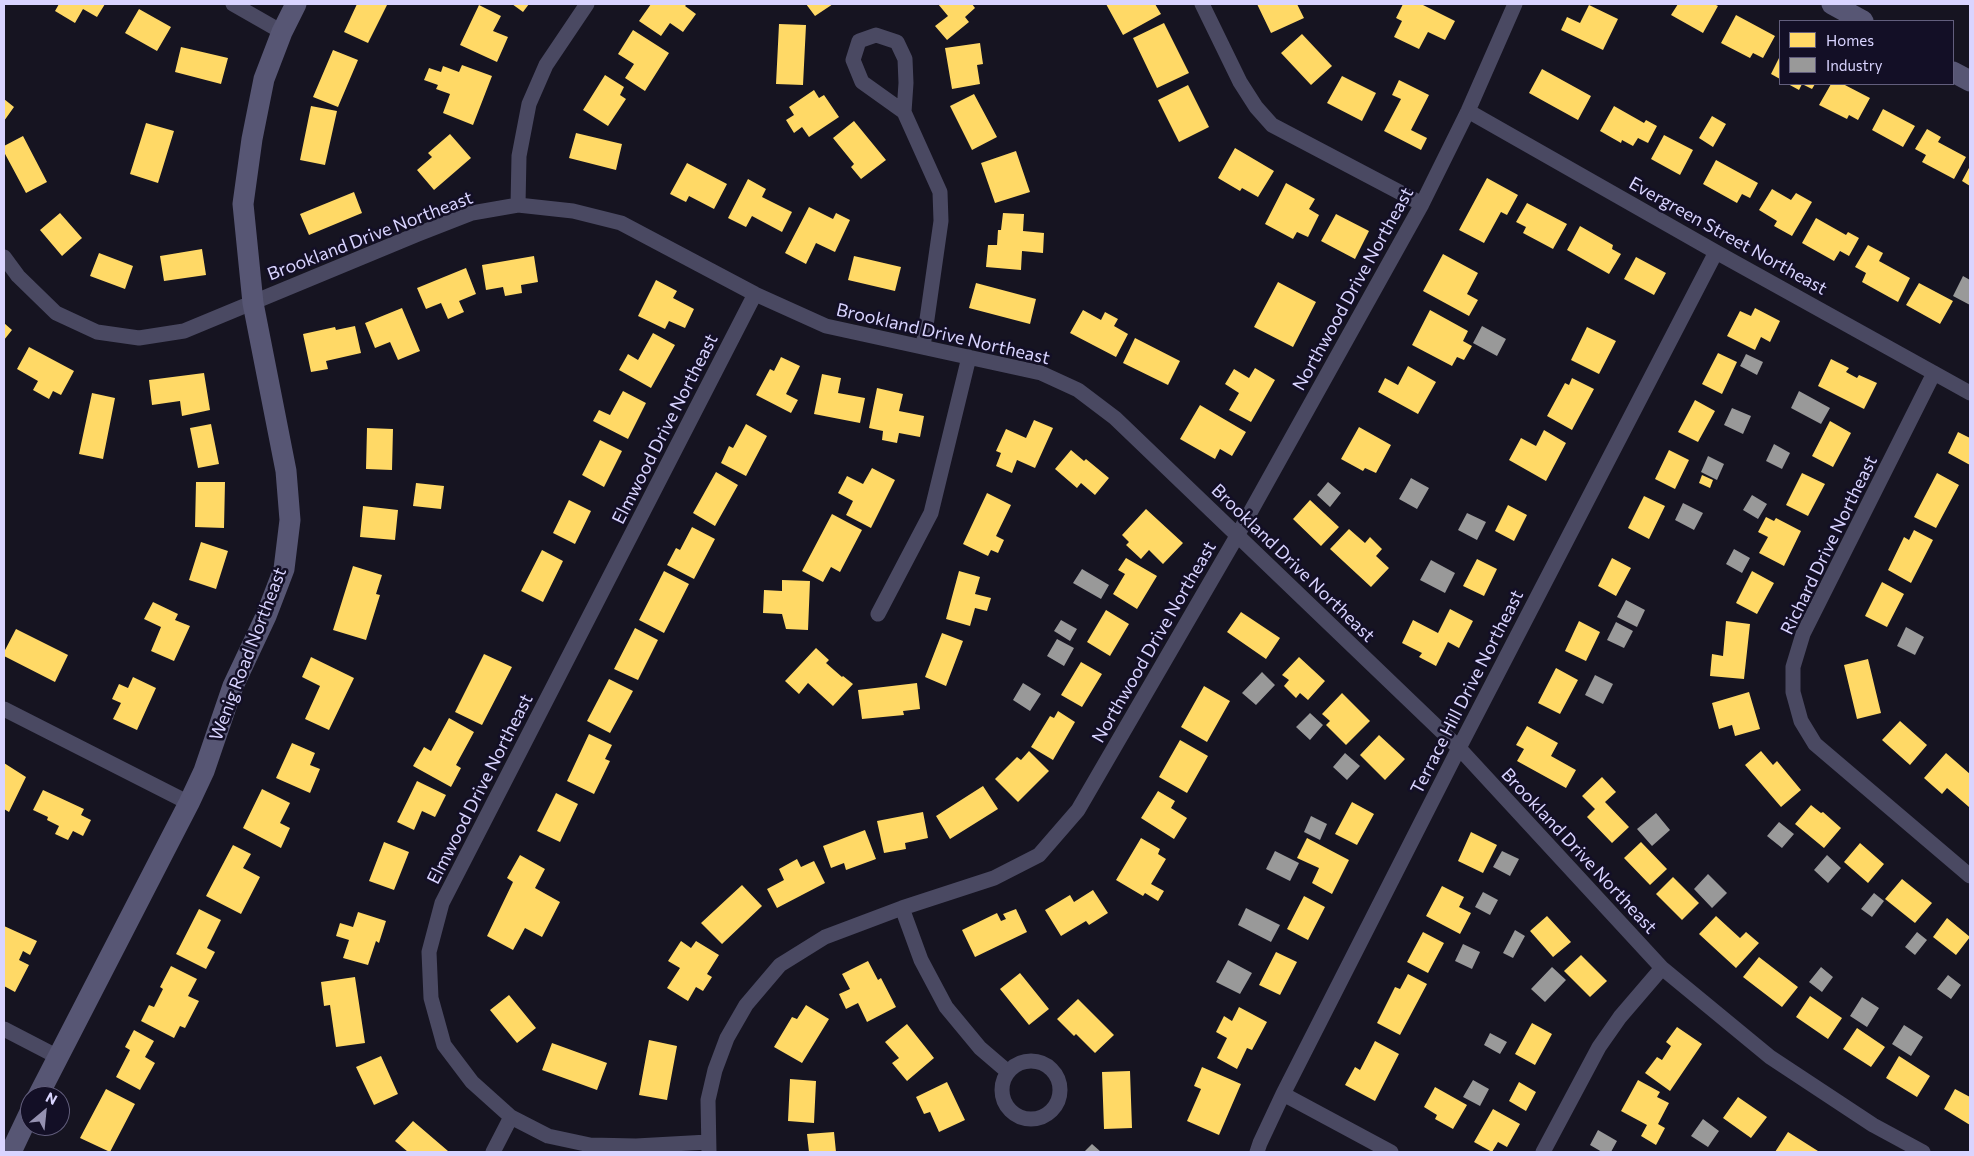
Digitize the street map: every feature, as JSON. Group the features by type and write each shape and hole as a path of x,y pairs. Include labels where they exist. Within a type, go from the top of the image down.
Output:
{"street":[{"path":"234,4 282,32"},
{"name":"Wenig Road Northeast","path":"43,1086 189,803 204,770 233,686 266,616 284,569 290,520 286,472 253,303 243,204 252,138 264,79 282,32 296,4"},
{"path":"518,205 519,156 529,104 546,65 587,4"},
{"path":"1202,4 1240,82 1256,107 1272,125 1422,204"},
{"name":"Northwood Drive Northeast","path":"708,1147 708,1100 715,1070 727,1038 746,1006 780,965 825,937 902,908 994,878 1039,855 1078,810 1238,536 1422,204 1468,111 1515,4"},
{"path":"1832,4 1861,20"},
{"path":"904,112 862,82 853,60 859,41 876,35 897,42 905,59 904,112 940,192 941,221 923,347"},
{"path":"1954,73 1970,81"},
{"name":"Evergreen Street Northeast","path":"1468,111 1970,393"},
{"name":"Brookland Drive Northeast","path":"4,257 18,276 56,313 97,332 139,338 184,331 472,213 518,205 573,211 621,223 756,294 826,326 1041,373 1078,390 1115,418 1459,748 1662,968 1770,1057 1873,1125 1923,1152"},
{"name":"Terrace Hill Drive Northeast","path":"1257,1152 1283,1094 1459,748 1716,252"},
{"name":"Elmwood Drive Northeast","path":"708,1147 590,1145 548,1136 511,1117 472,1082 444,1045 431,998 429,952 442,903 756,294"},
{"path":"878,614 931,513 969,357"},
{"name":"Richard Drive Northeast","path":"1934,373 1803,634 1793,667 1793,692 1801,721 1815,744 1970,876"},
{"path":"4,709 189,803"},
{"path":"902,908 921,960 946,1007 980,1048 1008,1072"},
{"path":"1543,1152 1599,1046 1620,1017 1662,968"},
{"path":"4,1029 58,1057"},
{"path":"1283,1094 1391,1152"},
{"path":"493,1152 511,1117"},
{"path":"11,1152 20,1133"}],"building: Homes":[{"path":"59,4 105,4 97,17 83,9 75,23 55,11"},
{"path":"357,4 387,5 368,43 344,32"},
{"path":"512,4 529,4 523,12"},
{"path":"651,4 687,4 685,6 696,14 683,32 670,23 661,36 639,21"},
{"path":"806,4 833,4 815,16"},
{"path":"938,4 972,4 975,8 965,17 969,22 947,40 935,26 948,16"},
{"path":"1106,4 1155,4 1161,14 1123,35"},
{"path":"1257,4 1297,4 1304,18 1271,33"},
{"path":"1403,4 1421,4 1455,21 1445,40 1428,32 1419,49 1394,37 1402,21 1396,18"},
{"path":"1678,4 1714,4 1718,6 1703,33 1671,15"},
{"path":"479,5 501,16 493,31 508,37 497,62 460,45"},
{"path":"1589,5 1618,19 1603,50 1561,30 1567,17 1580,23"},
{"path":"139,9 171,27 157,51 125,33"},
{"path":"1736,15 1775,36 1763,58 1753,53 1750,58 1721,43"},
{"path":"1164,23 1189,73 1157,88 1133,38"},
{"path":"779,24 806,25 803,85 776,84"},
{"path":"633,30 669,53 645,91 625,78 634,64 618,54"},
{"path":"1302,34 1332,66 1311,85 1281,53"},
{"path":"980,43 983,64 977,65 980,84 952,89 945,48"},
{"path":"181,47 228,58 221,84 175,72"},
{"path":"333,50 358,60 338,107 313,97"},
{"path":"1779,58 1779,78 1771,74"},
{"path":"462,65 492,76 473,125 443,113 450,94 436,89 438,85 424,80 429,68 441,72 443,66 459,72"},
{"path":"1542,69 1591,96 1578,120 1529,93"},
{"path":"605,75 624,87 620,95 626,99 608,126 583,110"},
{"path":"1342,76 1376,93 1362,121 1327,103"},
{"path":"1399,80 1429,95 1411,130 1427,138 1421,150 1384,131 1401,99 1392,95"},
{"path":"1188,85 1209,127 1179,142 1158,100"},
{"path":"1790,85 1802,85 1799,90"},
{"path":"1804,85 1814,85 1812,89"},
{"path":"1830,85 1845,85 1870,98 1858,120 1849,115 1847,119 1819,105"},
{"path":"814,90 819,98 824,95 839,117 809,137 802,127 794,133 786,120 794,115 789,107"},
{"path":"974,94 997,137 972,150 950,106"},
{"path":"4,99 14,107 4,121"},
{"path":"311,106 337,111 325,165 300,160"},
{"path":"1614,106 1644,123 1646,120 1657,126 1648,143 1638,138 1633,146 1622,140 1621,143 1600,131"},
{"path":"1883,109 1915,126 1903,147 1872,130"},
{"path":"1712,116 1726,124 1713,147 1699,138"},
{"path":"854,121 886,160 861,179 851,167 854,164 833,138"},
{"path":"146,123 174,131 158,183 130,174"},
{"path":"1927,129 1941,137 1938,142 1966,157 1954,179 1922,162 1926,155 1915,149"},
{"path":"576,133 622,144 616,170 569,158"},
{"path":"450,134 471,158 434,190 417,170 432,157 428,153"},
{"path":"1664,135 1693,150 1680,175 1651,159"},
{"path":"23,136 47,182 26,193 4,152 4,146"},
{"path":"1235,148 1274,171 1258,197 1242,188 1240,191 1218,178"},
{"path":"1016,151 1030,192 995,203 981,163"},
{"path":"1716,160 1758,183 1750,198 1742,194 1737,203 1703,184"},
{"path":"687,163 727,184 714,209 689,196 686,202 670,194"},
{"path":"1970,166 1970,186 1962,181"},
{"path":"1487,178 1518,195 1507,215 1501,212 1484,243 1459,230"},
{"path":"748,179 766,189 762,197 792,212 782,232 752,216 746,227 728,218"},
{"path":"1286,183 1315,199 1309,209 1319,215 1308,237 1297,232 1293,239 1265,224"},
{"path":"1772,189 1791,200 1796,193 1812,202 1792,236 1774,226 1777,221 1759,210"},
{"path":"354,192 362,213 309,235 300,214"},
{"path":"1527,203 1567,224 1553,249 1523,233 1526,227 1516,222"},
{"path":"809,207 833,219 836,213 850,220 835,252 816,243 806,264 785,253"},
{"path":"60,213 82,238 62,256 40,230"},
{"path":"1003,213 1024,214 1023,231 1044,233 1043,253 1022,251 1021,270 986,267 988,245 997,245 998,230 1001,230"},
{"path":"1336,214 1369,231 1355,259 1321,241"},
{"path":"1816,218 1846,235 1848,232 1859,238 1849,256 1840,251 1834,261 1802,243"},
{"path":"1580,226 1613,245 1612,249 1621,254 1609,274 1567,250"},
{"path":"1868,245 1883,253 1879,261 1910,278 1898,302 1862,282 1866,273 1855,267"},
{"path":"202,249 206,275 164,281 160,256"},
{"path":"99,253 133,266 125,289 90,276"},
{"path":"1443,254 1478,273 1467,294 1478,300 1469,316 1423,291"},
{"path":"534,256 538,282 521,285 522,293 505,296 503,287 486,290 482,265"},
{"path":"854,256 901,267 895,291 848,280"},
{"path":"1636,257 1666,273 1654,295 1624,279"},
{"path":"466,268 476,294 459,301 464,312 448,319 441,303 426,309 417,288"},
{"path":"656,280 677,291 673,298 694,309 685,328 669,321 665,329 638,316"},
{"path":"1278,282 1316,302 1293,347 1254,327"},
{"path":"976,283 1036,299 1030,324 969,308"},
{"path":"1919,283 1953,301 1940,324 1906,305"},
{"path":"402,308 420,351 398,360 390,342 375,348 365,323"},
{"path":"1755,308 1780,321 1770,342 1761,337 1755,350 1727,336 1740,311 1751,316"},
{"path":"1083,310 1101,320 1105,312 1118,319 1114,326 1128,334 1116,357 1070,333"},
{"path":"1430,310 1468,331 1463,341 1472,346 1464,360 1457,357 1452,366 1412,345"},
{"path":"4,323 12,330 4,340"},
{"path":"355,326 361,353 326,361 328,369 311,372 303,334 335,327 336,330"},
{"path":"1587,327 1616,341 1599,374 1571,360"},
{"path":"653,333 675,345 651,388 619,370 628,354 638,360"},
{"path":"1135,338 1180,361 1168,385 1123,363"},
{"path":"29,347 74,371 61,395 53,391 49,399 33,390 38,381 17,369"},
{"path":"1718,353 1737,362 1722,394 1702,384"},
{"path":"781,357 800,366 786,394 798,400 791,413 756,395 770,369 774,371"},
{"path":"1831,359 1849,368 1846,372 1857,378 1859,375 1877,383 1864,409 1818,386"},
{"path":"1408,366 1436,382 1418,414 1378,392 1385,378 1398,385"},
{"path":"1255,368 1275,380 1251,422 1229,410 1239,393 1225,384 1234,369 1249,378"},
{"path":"204,373 210,410 182,416 180,401 152,405 149,380"},
{"path":"822,374 841,378 838,393 865,398 860,423 814,414"},
{"path":"1572,378 1594,389 1572,430 1547,416 1565,383 1569,385"},
{"path":"877,388 903,394 899,411 924,416 920,437 899,433 897,443 882,440 883,431 869,428"},
{"path":"623,391 646,403 628,439 593,421 599,410 610,415"},
{"path":"92,393 115,398 103,459 79,454"},
{"path":"1695,400 1715,411 1698,442 1678,432"},
{"path":"1200,405 1246,432 1232,456 1220,449 1215,459 1180,439"},
{"path":"1034,420 1053,428 1035,468 1017,460 1012,473 996,466 1001,453 996,451 1006,429 1026,438"},
{"path":"1830,421 1851,433 1833,467 1812,456"},
{"path":"211,424 219,464 198,468 190,428"},
{"path":"746,424 767,436 746,476 721,463 729,446 733,448"},
{"path":"1359,427 1391,445 1376,473 1365,468 1363,471 1341,459"},
{"path":"367,428 393,429 392,470 366,469"},
{"path":"1544,430 1566,443 1546,481 1509,460 1521,438 1536,446"},
{"path":"1958,432 1970,438 1970,465 1948,453"},
{"path":"600,440 622,451 604,487 582,475"},
{"path":"1071,450 1084,461 1086,459 1109,478 1095,495 1081,483 1077,488 1055,469"},
{"path":"1669,450 1689,460 1675,489 1655,479"},
{"path":"872,468 895,480 871,528 846,515 853,501 838,493 847,476 863,484"},
{"path":"716,472 738,485 715,526 693,513"},
{"path":"1802,473 1825,484 1808,516 1786,505"},
{"path":"1937,473 1959,485 1936,528 1914,517"},
{"path":"1702,475 1713,480 1710,488 1699,483"},
{"path":"196,482 225,482 224,528 195,527"},
{"path":"416,483 444,486 441,509 413,506"},
{"path":"987,493 1011,505 996,536 1004,540 998,553 991,550 988,556 963,544"},
{"path":"1644,496 1665,506 1649,539 1628,528"},
{"path":"569,500 591,511 575,544 553,533"},
{"path":"1310,500 1339,527 1321,546 1293,519"},
{"path":"1508,505 1527,515 1514,541 1495,531"},
{"path":"363,506 398,510 395,540 360,537"},
{"path":"1146,509 1183,543 1163,564 1149,550 1141,559 1126,545 1129,542 1122,535"},
{"path":"832,514 862,530 840,572 831,567 823,582 802,571"},
{"path":"1766,517 1774,521 1776,518 1801,531 1784,566 1759,553 1768,537 1758,532"},
{"path":"692,527 715,539 694,579 667,565 676,548 680,550"},
{"path":"1349,529 1365,543 1370,537 1382,549 1376,556 1389,568 1371,587 1330,549"},
{"path":"1914,530 1933,540 1911,583 1888,570 1904,537 1909,540"},
{"path":"201,542 228,551 216,589 189,580"},
{"path":"542,550 563,561 543,602 521,591"},
{"path":"1126,558 1157,576 1137,609 1113,594 1125,574 1118,570"},
{"path":"1612,558 1631,568 1616,596 1598,586"},
{"path":"1477,559 1497,569 1484,596 1463,586"},
{"path":"353,566 382,575 376,594 380,595 366,640 333,630"},
{"path":"664,571 689,584 664,633 639,620"},
{"path":"959,571 980,577 975,594 991,598 987,611 975,608 970,626 946,619"},
{"path":"1752,571 1774,583 1757,614 1736,603"},
{"path":"782,580 810,581 808,630 786,629 782,614 763,613 764,590 782,591"},
{"path":"1882,582 1904,594 1887,627 1865,616"},
{"path":"153,602 178,614 175,620 190,626 174,661 151,651 161,627 144,619"},
{"path":"1450,609 1473,621 1459,648 1448,642 1436,666 1419,657 1422,653 1402,643 1413,620 1438,633"},
{"path":"1106,610 1129,624 1110,656 1087,642"},
{"path":"1241,612 1280,638 1266,659 1227,632"},
{"path":"1579,621 1600,632 1586,661 1565,651"},
{"path":"1726,621 1750,624 1744,679 1710,676 1712,654 1723,656"},
{"path":"635,628 658,640 638,680 614,669"},
{"path":"16,629 68,655 55,682 4,656 4,652"},
{"path":"942,633 963,641 946,686 925,677"},
{"path":"816,648 829,660 826,663 853,684 833,706 808,683 799,694 785,681"},
{"path":"484,654 512,667 482,725 455,712"},
{"path":"311,657 354,678 329,730 305,719 320,686 302,677"},
{"path":"1299,657 1325,681 1308,700 1300,693 1296,698 1284,686 1289,680 1282,675"},
{"path":"1868,659 1881,713 1857,719 1844,665"},
{"path":"1081,662 1102,674 1082,707 1061,695"},
{"path":"1556,668 1578,680 1560,714 1538,703"},
{"path":"133,677 156,688 137,730 113,719 121,703 112,699 119,684 128,688"},
{"path":"609,679 633,691 610,733 587,721"},
{"path":"917,683 920,709 903,711 904,715 862,719 858,690"},
{"path":"1204,686 1230,701 1207,742 1181,727"},
{"path":"1749,692 1760,729 1735,736 1732,725 1719,729 1712,703"},
{"path":"1342,693 1370,721 1346,745 1326,725 1330,721 1322,714"},
{"path":"1058,711 1075,722 1053,760 1031,747 1050,716 1054,718"},
{"path":"449,718 474,732 456,765 461,768 451,787 413,766 424,747 431,751"},
{"path":"1900,721 1927,745 1910,765 1882,740"},
{"path":"1527,726 1558,743 1551,756 1576,770 1566,788 1517,761 1524,749 1516,745"},
{"path":"589,734 612,745 605,759 610,761 594,794 567,781"},
{"path":"1379,735 1405,759 1385,780 1360,755"},
{"path":"1180,740 1208,756 1187,793 1159,777"},
{"path":"292,743 315,753 310,765 320,769 310,793 276,778"},
{"path":"1029,751 1049,771 1018,802 995,779 1017,757 1021,760"},
{"path":"1761,751 1773,765 1777,761 1801,790 1781,807 1745,765"},
{"path":"1946,753 1970,774 1969,807 1947,788 1942,794 1924,778"},
{"path":"4,763 26,777 9,812 4,809"},
{"path":"1602,777 1616,792 1605,802 1629,827 1612,843 1587,817 1595,809 1582,796"},
{"path":"417,781 446,795 435,817 422,811 414,830 397,822"},
{"path":"983,786 998,809 950,839 936,816"},
{"path":"262,789 290,803 280,823 290,828 281,848 243,828"},
{"path":"43,790 84,809 81,815 91,820 83,836 73,831 68,840 55,834 59,826 47,820 48,817 33,810"},
{"path":"1158,791 1175,801 1171,808 1187,818 1174,839 1141,818"},
{"path":"556,793 578,804 560,842 537,831"},
{"path":"1352,802 1374,814 1357,845 1335,834"},
{"path":"1811,805 1821,813 1823,812 1841,828 1824,848 1795,824"},
{"path":"923,812 928,838 905,843 906,849 884,853 877,821"},
{"path":"865,830 876,859 846,870 844,863 831,868 823,846"},
{"path":"1471,832 1497,845 1483,873 1458,861"},
{"path":"1141,838 1160,849 1158,854 1166,859 1151,884 1164,891 1158,901 1145,893 1143,896 1116,880"},
{"path":"1307,838 1349,860 1332,894 1312,883 1319,868 1297,858"},
{"path":"384,842 409,852 394,890 369,881"},
{"path":"1641,842 1667,869 1650,885 1624,858"},
{"path":"1860,843 1884,864 1868,883 1844,862"},
{"path":"233,845 251,854 243,868 260,877 241,914 206,896"},
{"path":"520,855 545,869 535,888 560,902 542,937 525,928 513,950 487,936 513,882 507,878"},
{"path":"797,859 801,867 814,861 825,883 777,908 767,889 784,880 779,869"},
{"path":"1673,877 1699,903 1682,920 1656,894"},
{"path":"1902,879 1932,903 1915,923 1885,899"},
{"path":"742,885 762,906 722,944 701,923"},
{"path":"1442,886 1464,897 1459,907 1471,913 1460,934 1426,916"},
{"path":"1093,890 1108,913 1089,925 1086,921 1061,936 1045,910 1070,895 1074,902"},
{"path":"1304,896 1325,907 1308,940 1287,929"},
{"path":"199,909 221,920 207,948 215,952 206,969 176,954"},
{"path":"1016,909 1027,932 975,957 962,930 997,913 1001,921 1006,919 1003,914"},
{"path":"358,912 386,921 379,943 376,941 368,965 343,958 349,940 336,936 340,923 353,927"},
{"path":"1547,916 1571,942 1553,957 1530,931"},
{"path":"1716,916 1740,938 1746,932 1759,943 1736,968 1699,934"},
{"path":"1947,918 1970,937 1956,955 1933,937"},
{"path":"4,926 37,941 30,955 23,951 19,960 29,965 15,992 4,986"},
{"path":"1423,932 1444,943 1428,973 1407,962"},
{"path":"681,941 691,948 696,941 719,955 707,974 712,977 703,991 696,987 688,1001 667,988 680,968 668,961"},
{"path":"1276,952 1297,962 1280,995 1259,985"},
{"path":"1581,955 1607,981 1590,997 1564,971"},
{"path":"1759,957 1798,987 1782,1007 1743,977"},
{"path":"868,961 878,980 881,978 896,1007 867,1022 858,1003 846,1009 839,994 850,989 842,974"},
{"path":"171,966 197,979 188,996 199,1001 185,1028 180,1026 174,1038 141,1021 149,1005 154,1007 163,989 160,987"},
{"path":"1020,973 1049,1009 1029,1025 1000,989"},
{"path":"1408,974 1427,984 1400,1035 1377,1023 1395,987 1400,989"},
{"path":"355,977 365,1043 336,1047 330,1005 324,1006 321,982"},
{"path":"509,995 536,1028 517,1043 490,1010"},
{"path":"1810,996 1842,1018 1828,1039 1796,1017"},
{"path":"1078,999 1114,1035 1095,1053 1057,1019"},
{"path":"806,1005 829,1019 802,1063 774,1047 792,1017 797,1019"},
{"path":"1239,1007 1267,1022 1252,1050 1247,1048 1237,1069 1217,1058 1227,1038 1216,1032 1224,1016 1232,1021"},
{"path":"1532,1023 1552,1034 1535,1065 1515,1054"},
{"path":"907,1024 934,1058 907,1081 892,1063 899,1058 885,1042"},
{"path":"1677,1027 1702,1044 1670,1091 1645,1073 1657,1057 1662,1060 1671,1046 1666,1042"},
{"path":"1857,1028 1885,1047 1871,1067 1843,1049"},
{"path":"134,1030 154,1041 145,1057 155,1063 140,1090 116,1077 130,1050 125,1047"},
{"path":"649,1040 677,1046 667,1100 639,1095"},
{"path":"1375,1041 1399,1054 1375,1101 1345,1085 1355,1067 1360,1070"},
{"path":"552,1043 607,1063 597,1090 542,1070"},
{"path":"381,1056 398,1094 374,1105 356,1067"},
{"path":"1899,1056 1930,1076 1917,1097 1886,1078"},
{"path":"1202,1067 1241,1084 1219,1135 1187,1121 1201,1089 1194,1086"},
{"path":"1130,1071 1132,1128 1104,1129 1102,1072"},
{"path":"790,1079 816,1081 814,1123 788,1121"},
{"path":"1638,1080 1660,1092 1657,1097 1669,1103 1658,1124 1665,1128 1656,1145 1641,1136 1647,1125 1621,1111"},
{"path":"947,1082 965,1120 939,1132 930,1112 924,1114 916,1097"},
{"path":"1519,1082 1536,1092 1526,1111 1509,1101"},
{"path":"1435,1087 1467,1105 1453,1129 1435,1119 1437,1115 1424,1107"},
{"path":"106,1089 135,1104 110,1152 80,1138"},
{"path":"1955,1089 1970,1097 1970,1125 1944,1109"},
{"path":"1738,1097 1767,1117 1751,1138 1723,1118"},
{"path":"1493,1109 1520,1124 1507,1147 1498,1142 1492,1152 1474,1142"},
{"path":"413,1121 448,1151 408,1152 395,1141"},
{"path":"834,1132 836,1152 809,1152 807,1134"},
{"path":"1788,1132 1818,1151 1775,1152"}],"building: Industry":[{"path":"1963,276 1970,280 1970,305 1953,296"},
{"path":"1482,326 1506,339 1497,356 1473,343"},
{"path":"1746,354 1763,362 1757,375 1740,366"},
{"path":"1799,391 1830,408 1821,424 1791,408"},
{"path":"1732,408 1751,416 1743,434 1724,425"},
{"path":"1774,444 1790,453 1782,469 1766,461"},
{"path":"1708,456 1724,464 1717,480 1701,472"},
{"path":"1411,478 1429,488 1417,509 1399,499"},
{"path":"1328,482 1341,493 1330,507 1317,495"},
{"path":"1752,495 1767,504 1758,519 1743,510"},
{"path":"1683,503 1703,513 1694,530 1675,520"},
{"path":"1467,513 1486,522 1477,540 1458,530"},
{"path":"1734,549 1750,558 1742,573 1726,564"},
{"path":"1431,560 1455,573 1445,593 1420,580"},
{"path":"1082,569 1109,585 1101,599 1073,583"},
{"path":"1626,600 1645,610 1637,627 1617,617"},
{"path":"1061,620 1077,629 1070,641 1054,631"},
{"path":"1616,622 1633,631 1624,648 1607,640"},
{"path":"1906,627 1924,637 1915,655 1897,646"},
{"path":"1057,639 1074,648 1064,666 1047,656"},
{"path":"1262,672 1275,685 1256,705 1242,693"},
{"path":"1595,675 1613,684 1603,704 1585,695"},
{"path":"1023,683 1041,694 1030,711 1013,700"},
{"path":"1310,713 1323,725 1310,740 1296,727"},
{"path":"1345,753 1360,766 1347,780 1333,767"},
{"path":"1656,813 1670,830 1652,846 1637,829"},
{"path":"1311,816 1327,824 1320,840 1304,832"},
{"path":"1779,822 1794,834 1782,848 1767,836"},
{"path":"1275,851 1299,863 1290,881 1266,869"},
{"path":"1502,851 1519,859 1510,876 1493,867"},
{"path":"1827,855 1841,868 1828,883 1814,870"},
{"path":"1708,874 1727,893 1712,908 1694,889"},
{"path":"1483,892 1498,900 1490,915 1475,907"},
{"path":"1874,893 1884,901 1872,917 1861,909"},
{"path":"1246,908 1280,925 1271,942 1238,925"},
{"path":"1515,930 1525,936 1513,958 1503,953"},
{"path":"1917,932 1927,940 1915,955 1905,947"},
{"path":"1463,944 1480,952 1472,969 1455,961"},
{"path":"1228,960 1252,973 1240,994 1216,982"},
{"path":"1552,967 1566,980 1545,1002 1531,989"},
{"path":"1821,967 1833,977 1822,992 1809,982"},
{"path":"1948,975 1961,985 1951,999 1937,989"},
{"path":"1862,997 1879,1008 1867,1027 1850,1016"},
{"path":"1904,1025 1923,1037 1911,1056 1892,1044"},
{"path":"1490,1033 1507,1042 1500,1054 1484,1045"},
{"path":"1473,1080 1489,1089 1480,1106 1463,1097"},
{"path":"1703,1119 1719,1131 1708,1147 1691,1136"},
{"path":"1598,1130 1617,1141 1611,1152 1602,1152 1590,1145"},
{"path":"1092,1144 1101,1152 1084,1152"}]}
